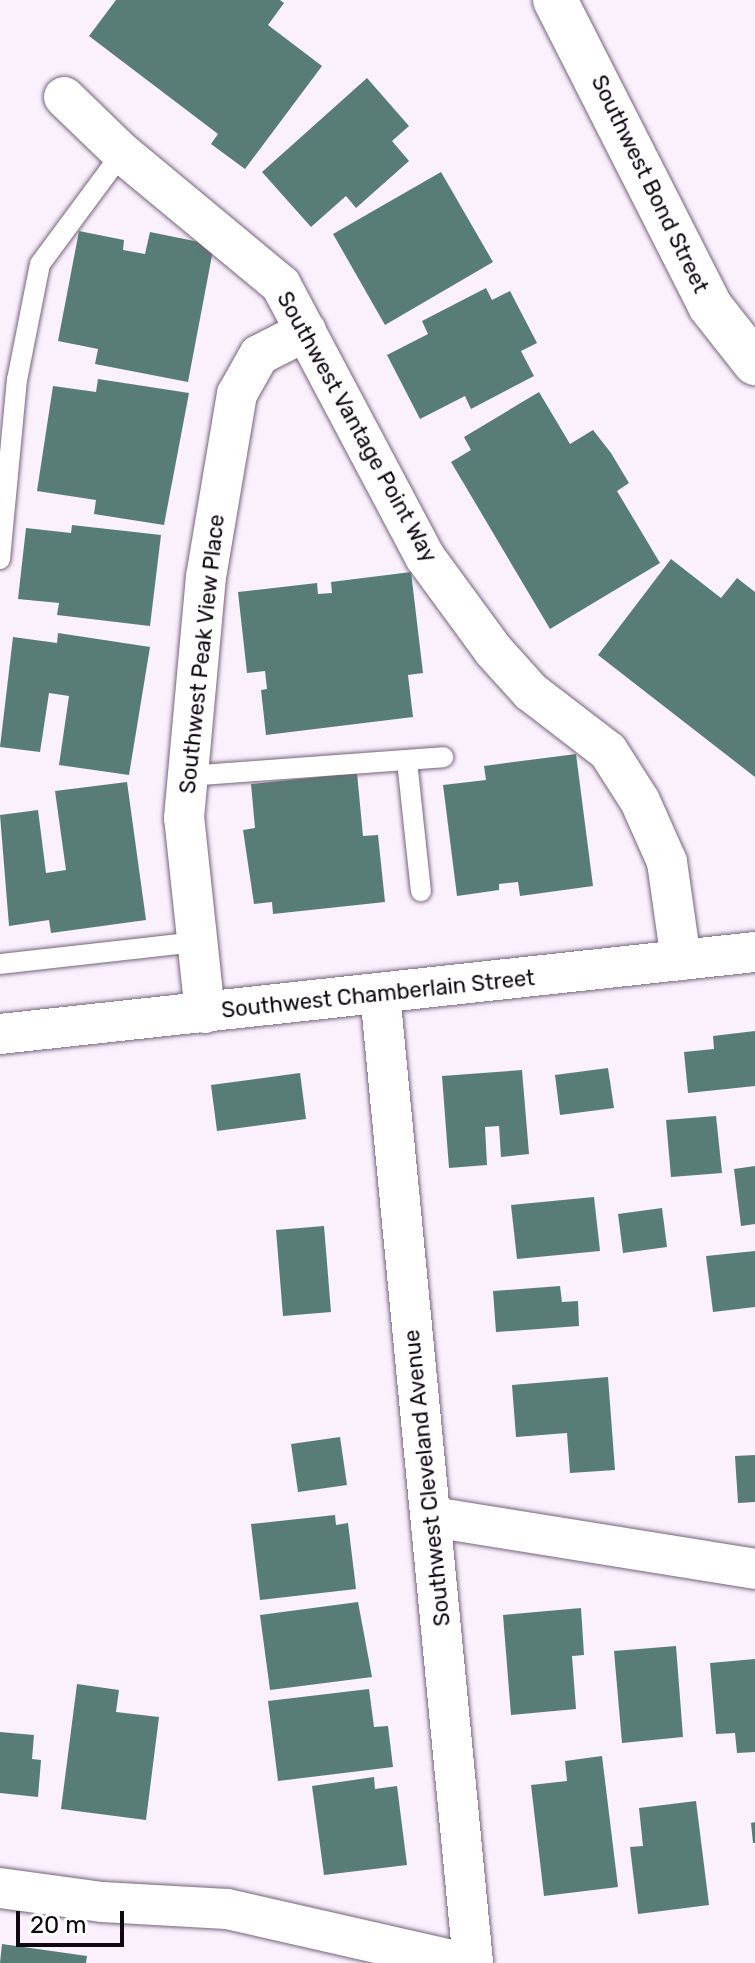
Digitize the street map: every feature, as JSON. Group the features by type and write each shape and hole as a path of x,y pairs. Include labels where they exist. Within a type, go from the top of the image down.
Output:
{"street":[{"name":"Southwest Bond Street","path":"555,0 710,306 755,363"},
{"name":"Southwest Vantage Point Way","path":"64,97 122,153 281,285 425,557 493,650 531,692 608,751 640,801 667,862 681,960"},
{"name":"Southwest Peak View Place","path":"205,1013 184,818 206,577 237,394 259,355 306,331"},
{"name":"Southwest Chamberlain Street","path":"0,1034 755,952"},
{"name":"Southwest Cleveland Avenue","path":"380,993 473,1963"},
{"path":"432,1517 755,1569"},
{"path":"0,1888 102,1902 227,1909 465,1963"}],"lane":[{"path":"0,559 17,380 40,264 122,153"},
{"path":"187,776 443,757"},
{"path":"407,761 421,891"},
{"path":"0,964 197,942"}],"building":[{"path":"116,0 280,0 284,3 268,25 322,66 245,169 211,144 218,134 89,36"},
{"path":"367,78 409,126 392,141 409,161 356,208 346,196 311,227 262,172"},
{"path":"441,172 493,262 385,325 333,234"},
{"path":"79,231 124,240 123,250 145,254 150,232 214,245 188,382 95,364 98,349 58,341"},
{"path":"486,288 492,300 510,291 537,343 521,351 534,376 471,409 465,396 420,419 387,355 428,334 422,321"},
{"path":"98,379 189,393 164,525 94,514 96,500 37,491 53,386 96,392"},
{"path":"539,392 570,444 593,430 611,453 629,483 617,491 660,563 550,629 451,462 471,450 464,437"},
{"path":"72,525 161,535 150,626 57,615 59,603 18,599 26,528 71,533"},
{"path":"671,559 721,598 737,578 755,592 755,777 598,655"},
{"path":"411,572 423,673 408,675 413,717 266,735 261,690 267,689 265,671 247,673 238,592 317,583 318,594 332,593 331,582"},
{"path":"58,633 150,647 129,775 59,765 69,696 49,693 40,752 0,747 13,637 57,643"},
{"path":"576,754 593,886 520,896 518,882 499,884 499,890 457,896 443,785 486,780 484,766"},
{"path":"357,773 363,836 378,835 385,902 273,914 272,902 254,904 243,830 255,828 251,784"},
{"path":"127,782 146,920 51,933 49,920 9,926 0,815 38,810 46,873 66,870 55,791"},
{"path":"755,1031 755,1086 688,1093 684,1052 714,1049 713,1036"},
{"path":"608,1068 614,1108 560,1115 555,1075"},
{"path":"522,1070 529,1154 501,1157 499,1126 485,1127 487,1165 449,1168 442,1076"},
{"path":"300,1073 306,1119 217,1131 211,1085"},
{"path":"716,1116 722,1173 671,1177 666,1120"},
{"path":"755,1166 755,1224 741,1226 734,1169"},
{"path":"594,1197 600,1251 517,1259 511,1205"},
{"path":"662,1208 667,1247 623,1253 618,1214"},
{"path":"324,1226 331,1312 283,1316 276,1230"},
{"path":"755,1251 755,1307 713,1312 706,1256"},
{"path":"560,1286 562,1302 578,1301 579,1326 496,1332 493,1291"},
{"path":"608,1377 615,1470 570,1473 567,1433 516,1437 512,1385"},
{"path":"340,1437 347,1485 298,1492 291,1444"},
{"path":"755,1455 755,1502 738,1503 735,1456"},
{"path":"335,1515 336,1525 348,1523 356,1589 260,1600 251,1524"},
{"path":"358,1602 372,1677 270,1690 260,1615"},
{"path":"581,1608 584,1655 572,1656 576,1709 511,1715 503,1615"},
{"path":"676,1646 683,1737 622,1743 614,1651"},
{"path":"755,1659 755,1752 737,1753 735,1733 716,1734 710,1663"},
{"path":"77,1684 119,1690 116,1712 159,1717 146,1820 61,1809"},
{"path":"369,1689 374,1727 388,1726 393,1767 278,1781 268,1701"},
{"path":"0,1732 34,1735 32,1759 41,1760 38,1797 0,1793"},
{"path":"602,1756 618,1887 544,1896 531,1785 567,1781 565,1761"},
{"path":"374,1777 375,1789 397,1786 407,1865 324,1875 312,1786"},
{"path":"696,1801 709,1905 638,1914 630,1847 643,1846 639,1808"},
{"path":"755,1822 755,1843 753,1843 751,1823"},
{"path":"2,1944 87,1956 86,1963 0,1963"}]}
